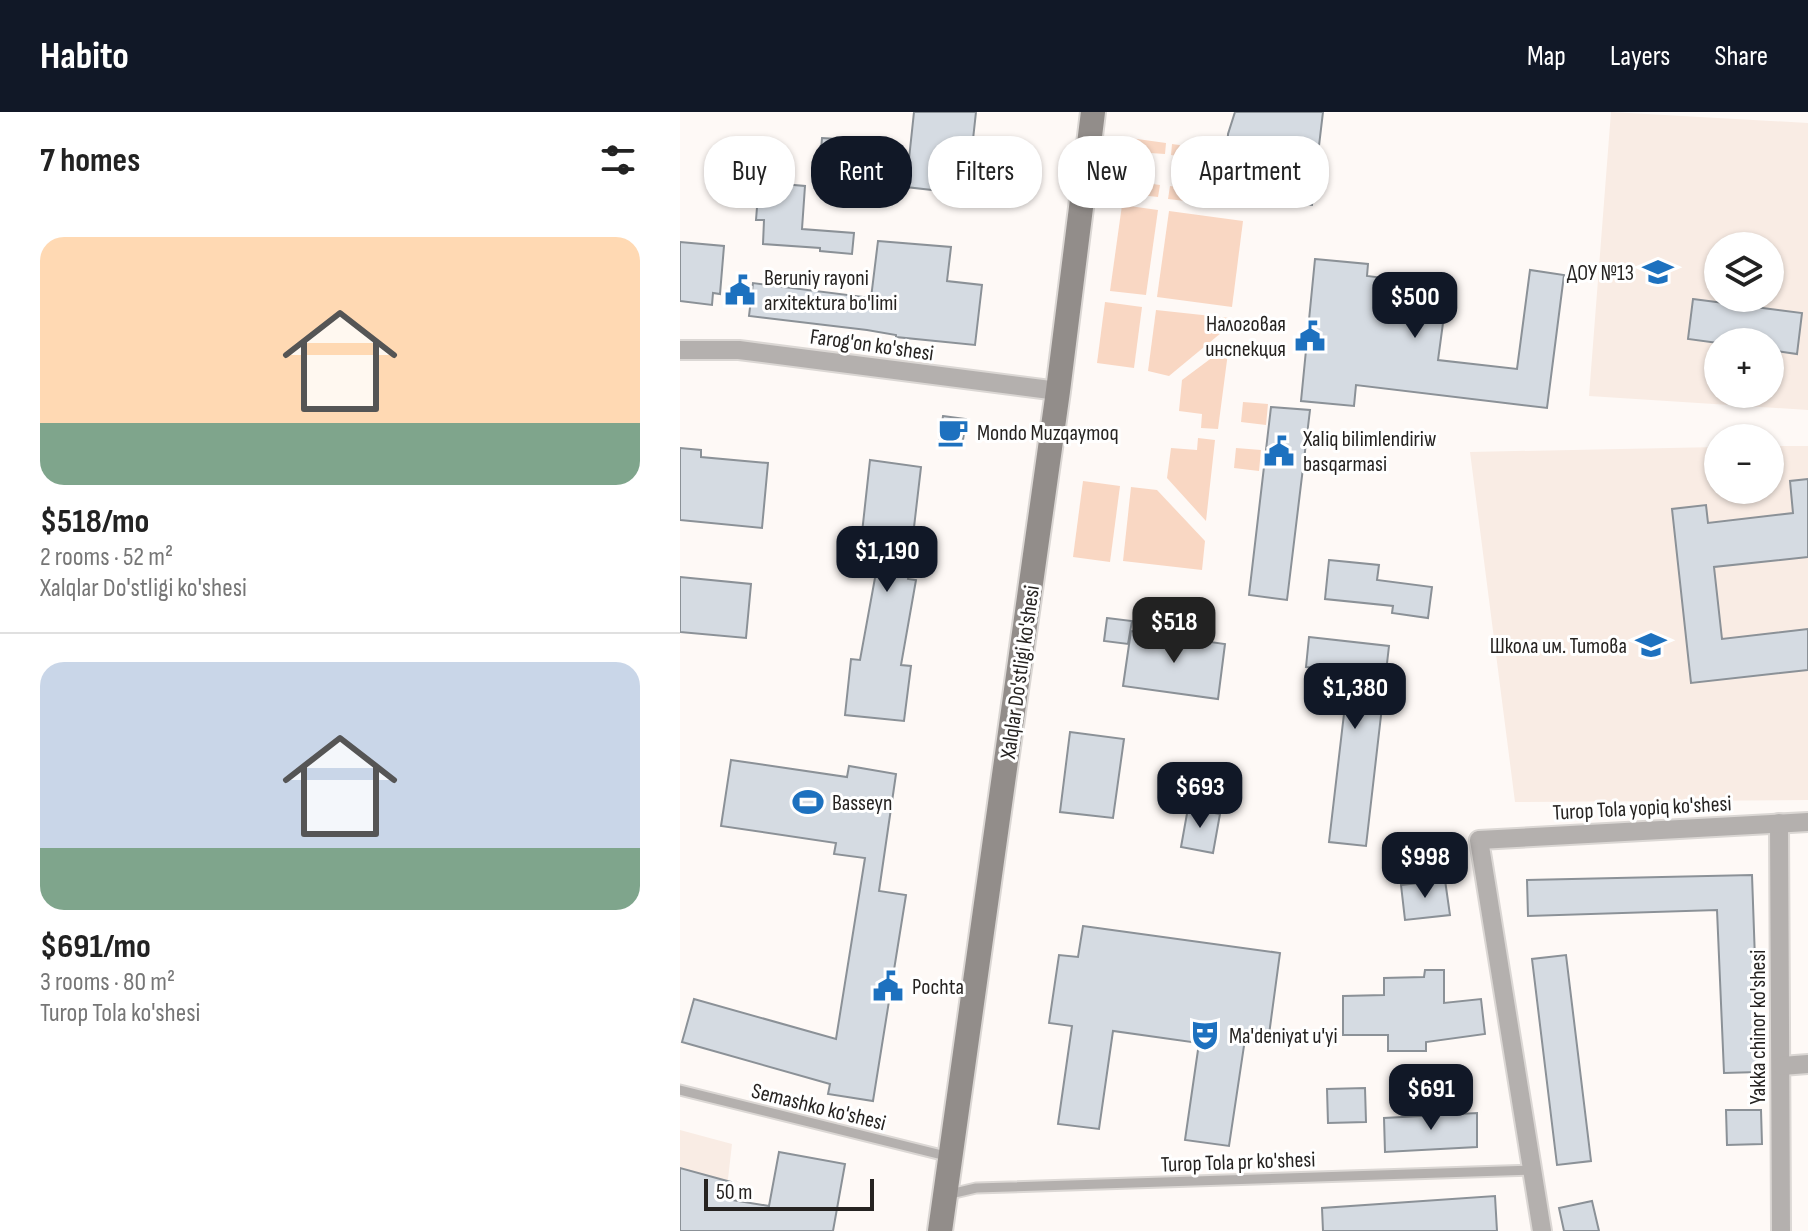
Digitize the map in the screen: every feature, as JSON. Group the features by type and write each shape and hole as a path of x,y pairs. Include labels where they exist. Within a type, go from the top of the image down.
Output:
{"street":[{"name":"Xalqlar Do'stligi ko'shesi","path":"940,1231 1058,391 1093,112"},
{"name":"Farog'on ko'shesi","path":"680,350 739,350 1058,391"},
{"name":"Turop Tola yopiq ko'shesi","path":"1533,1170 1479,840 1808,822"},
{"name":"Yakka chinor ko'shesi","path":"1779,823 1781,1231"},
{"path":"1782,1066 1808,1064"},
{"path":"1533,1170 1542,1231"}],"lane":[{"name":"Semashko ko'shesi","path":"680,1090 950,1157"},
{"name":"Turop Tola pr ko'shesi","path":"945,1195 976,1188 1533,1170"}],"shaded area":[{"name":"ДОУ №13","path":"1611,112 1808,123 1808,410 1777,408 1784,408 1784,328 1704,328 1704,403 1589,396"},
{"path":"1155,141 1166,143 1165,154 1155,153"},
{"path":"1155,184 1160,185 1158,197 1155,197"},
{"path":"1122,208 1158,210 1146,295 1110,291"},
{"path":"1169,211 1243,221 1232,307 1157,297"},
{"path":"1105,302 1142,307 1134,368 1097,363"},
{"path":"1156,310 1230,318 1227,328 1169,376 1148,371"},
{"path":"1229,345 1218,429 1201,428 1202,414 1179,411 1182,380"},
{"path":"1243,402 1268,404 1266,425 1241,422"},
{"path":"1198,438 1215,440 1206,521 1167,478 1171,448 1197,450"},
{"name":"Школа им. Титова","path":"1784,446 1808,446 1808,800 1515,802 1470,452 1704,447 1704,504 1784,504"},
{"path":"1236,448 1261,450 1259,471 1234,468"},
{"path":"1083,481 1120,486 1110,562 1073,557"},
{"path":"1131,487 1157,490 1205,541 1202,570 1123,561"},
{"path":"680,1130 732,1144 722,1231 680,1231"}],"building":[{"path":"914,112 976,112 973,136 928,136 928,190 912,188"},
{"path":"1235,112 1323,112 1320,136 1228,134"},
{"path":"795,185 805,186 802,229 854,233 852,254 763,244 764,220 756,220 757,208 795,208"},
{"path":"878,241 951,247 947,281 982,285 975,345 749,316 753,283 871,298"},
{"path":"680,242 724,246 720,294 713,293 712,305 680,301"},
{"path":"1315,259 1368,264 1367,276 1448,286 1438,360 1517,369 1530,270 1564,275 1547,408 1356,385 1354,406 1301,401"},
{"path":"1693,299 1704,300 1704,312 1802,313 1797,354 1784,352 1784,328 1704,328 1704,341 1688,339"},
{"path":"1271,407 1310,410 1287,600 1249,595"},
{"name":"Mondo Muzqaymoq","path":"943,416 966,419 962,447 939,444"},
{"path":"680,448 701,450 701,457 768,463 762,528 680,520"},
{"path":"870,460 921,467 908,579 916,580 901,665 911,666 904,721 845,715 851,659 860,660 881,545 861,542"},
{"path":"1808,479 1808,557 1714,567 1722,639 1808,629 1808,670 1691,683 1672,509 1706,505 1708,523 1793,513 1790,481"},
{"path":"1329,560 1379,565 1377,580 1432,587 1428,618 1392,613 1393,606 1325,599"},
{"path":"680,577 751,584 746,638 680,632"},
{"path":"1107,618 1132,621 1128,644 1104,641"},
{"path":"1131,631 1225,644 1218,699 1123,686"},
{"path":"1309,637 1389,646 1366,846 1329,842 1349,671 1306,667"},
{"path":"1070,732 1124,739 1113,818 1060,812"},
{"path":"731,760 847,777 849,766 896,774 879,891 906,895 873,1101 828,1094 830,1084 682,1042 694,999 836,1039 865,858 834,854 836,843 721,826"},
{"path":"1188,808 1220,814 1213,853 1181,847"},
{"path":"1752,875 1759,1072 1724,1073 1717,910 1528,916 1527,880"},
{"path":"1445,880 1450,915 1405,920 1401,885"},
{"name":"Ma'deniyat u'yi","path":"1083,926 1280,953 1268,1042 1245,1039 1229,1146 1185,1140 1199,1043 1113,1031 1099,1129 1058,1124 1072,1026 1049,1023 1059,955 1078,957"},
{"path":"1566,955 1591,1161 1557,1165 1532,959"},
{"path":"1425,970 1444,970 1444,1003 1481,999 1485,1034 1426,1042 1426,1051 1388,1051 1388,1035 1343,1035 1343,996 1384,995 1384,978 1424,977"},
{"path":"1365,1088 1366,1122 1328,1123 1327,1089"},
{"path":"1726,1110 1761,1110 1762,1144 1727,1145"},
{"path":"1477,1113 1477,1147 1385,1152 1384,1118"},
{"path":"779,1152 845,1164 833,1231 680,1231 680,1168 731,1182 726,1199 769,1206"},
{"path":"1495,1196 1497,1231 1323,1231 1322,1208"},
{"path":"1592,1201 1599,1231 1564,1231 1559,1208"}],"place":[{"name":"ДОУ №13","path":"1658,272"},
{"name":"Beruniy rayoni arxitektura bo'limi","path":"740,290"},
{"name":"Налоговая инспекция","path":"1310,336"},
{"name":"Mondo Muzqaymoq","path":"953,432"},
{"name":"Xaliq bilimlendiriw basqarmasi","path":"1279,451"},
{"name":"Школа им. Титова","path":"1651,645"},
{"name":"Basseyn","path":"808,802"},
{"name":"Pochta","path":"888,986"},
{"name":"Ma'deniyat u'yi","path":"1205,1035"}]}
